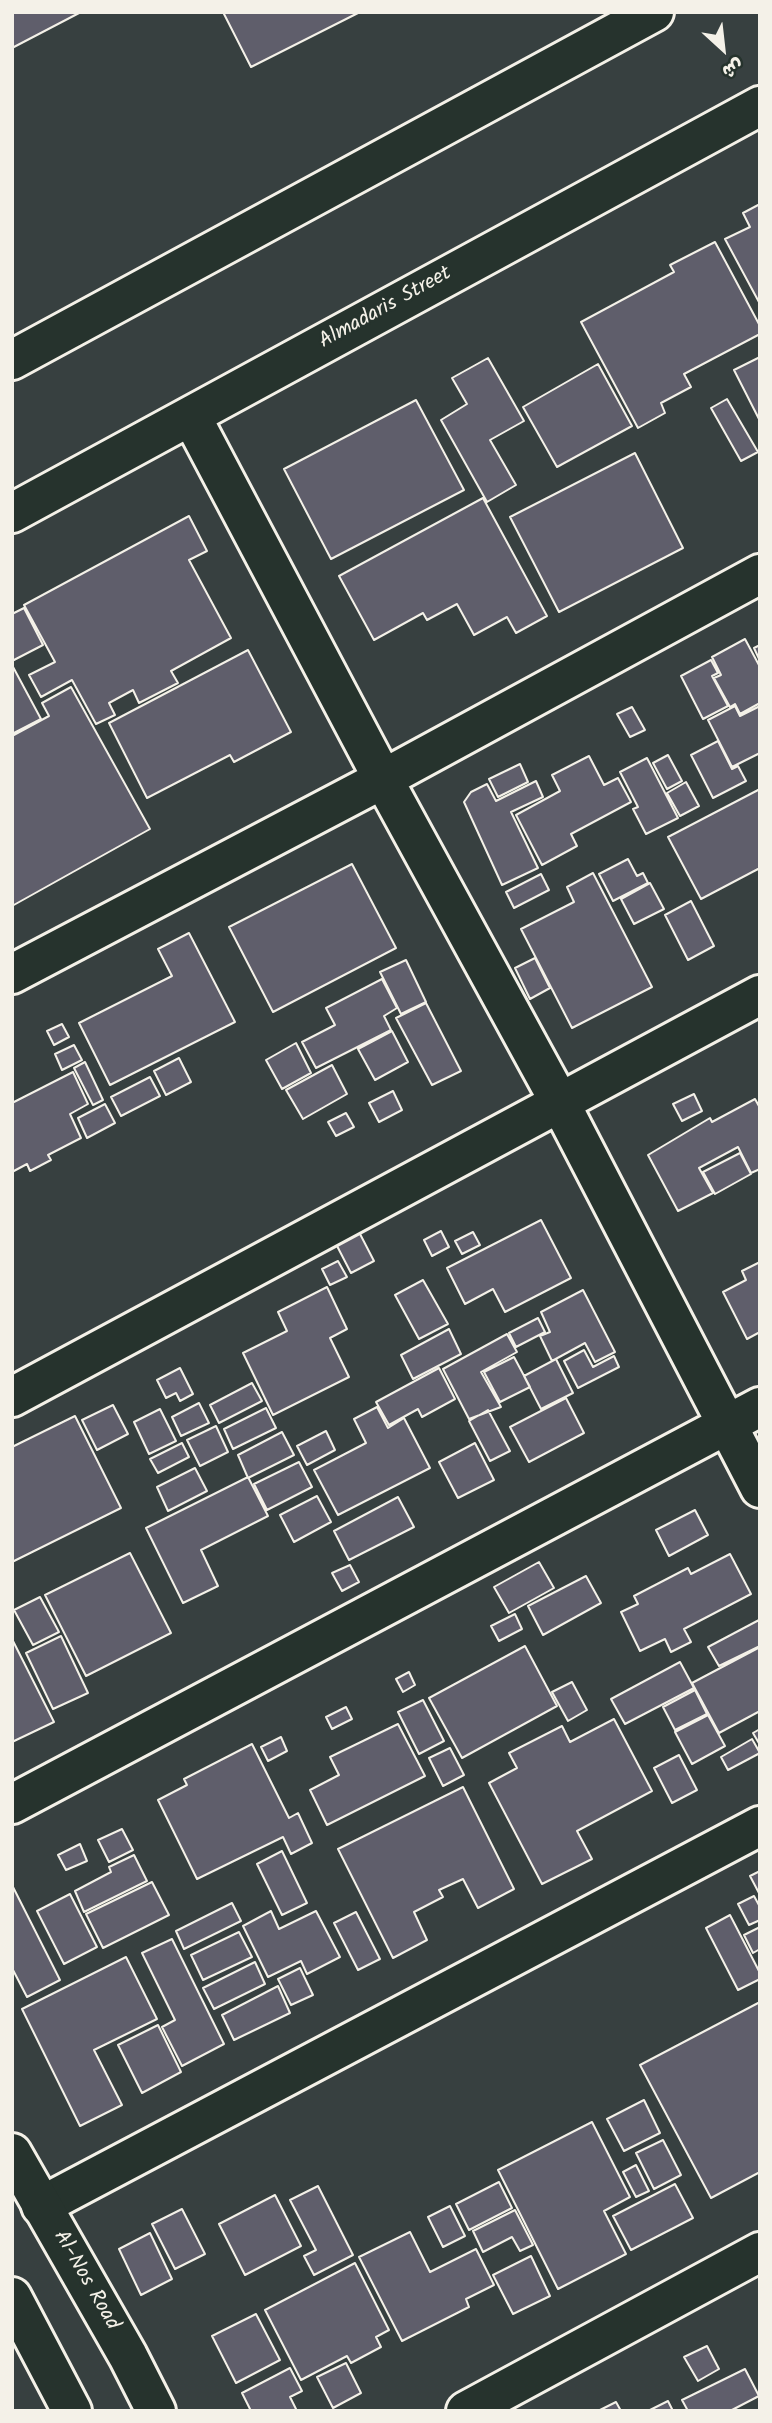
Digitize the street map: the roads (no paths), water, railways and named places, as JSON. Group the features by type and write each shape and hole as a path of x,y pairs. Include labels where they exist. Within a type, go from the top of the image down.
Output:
{"street":[{"path":"12,360 654,12"},
{"name":"Almadaris Street","path":"12,513 760,106"},
{"path":"191,416 383,779 559,1101 743,1416 760,1488"},
{"path":"12,974 383,779 760,573"},
{"path":"12,1397 760,995"},
{"path":"12,1804 743,1416"},
{"path":"41,2206 760,1826"},
{"name":"Al-Nos Road","path":"12,2153 128,2356 156,2411"},
{"path":"466,2411 760,2252"},
{"path":"12,2297 72,2411"}]}
